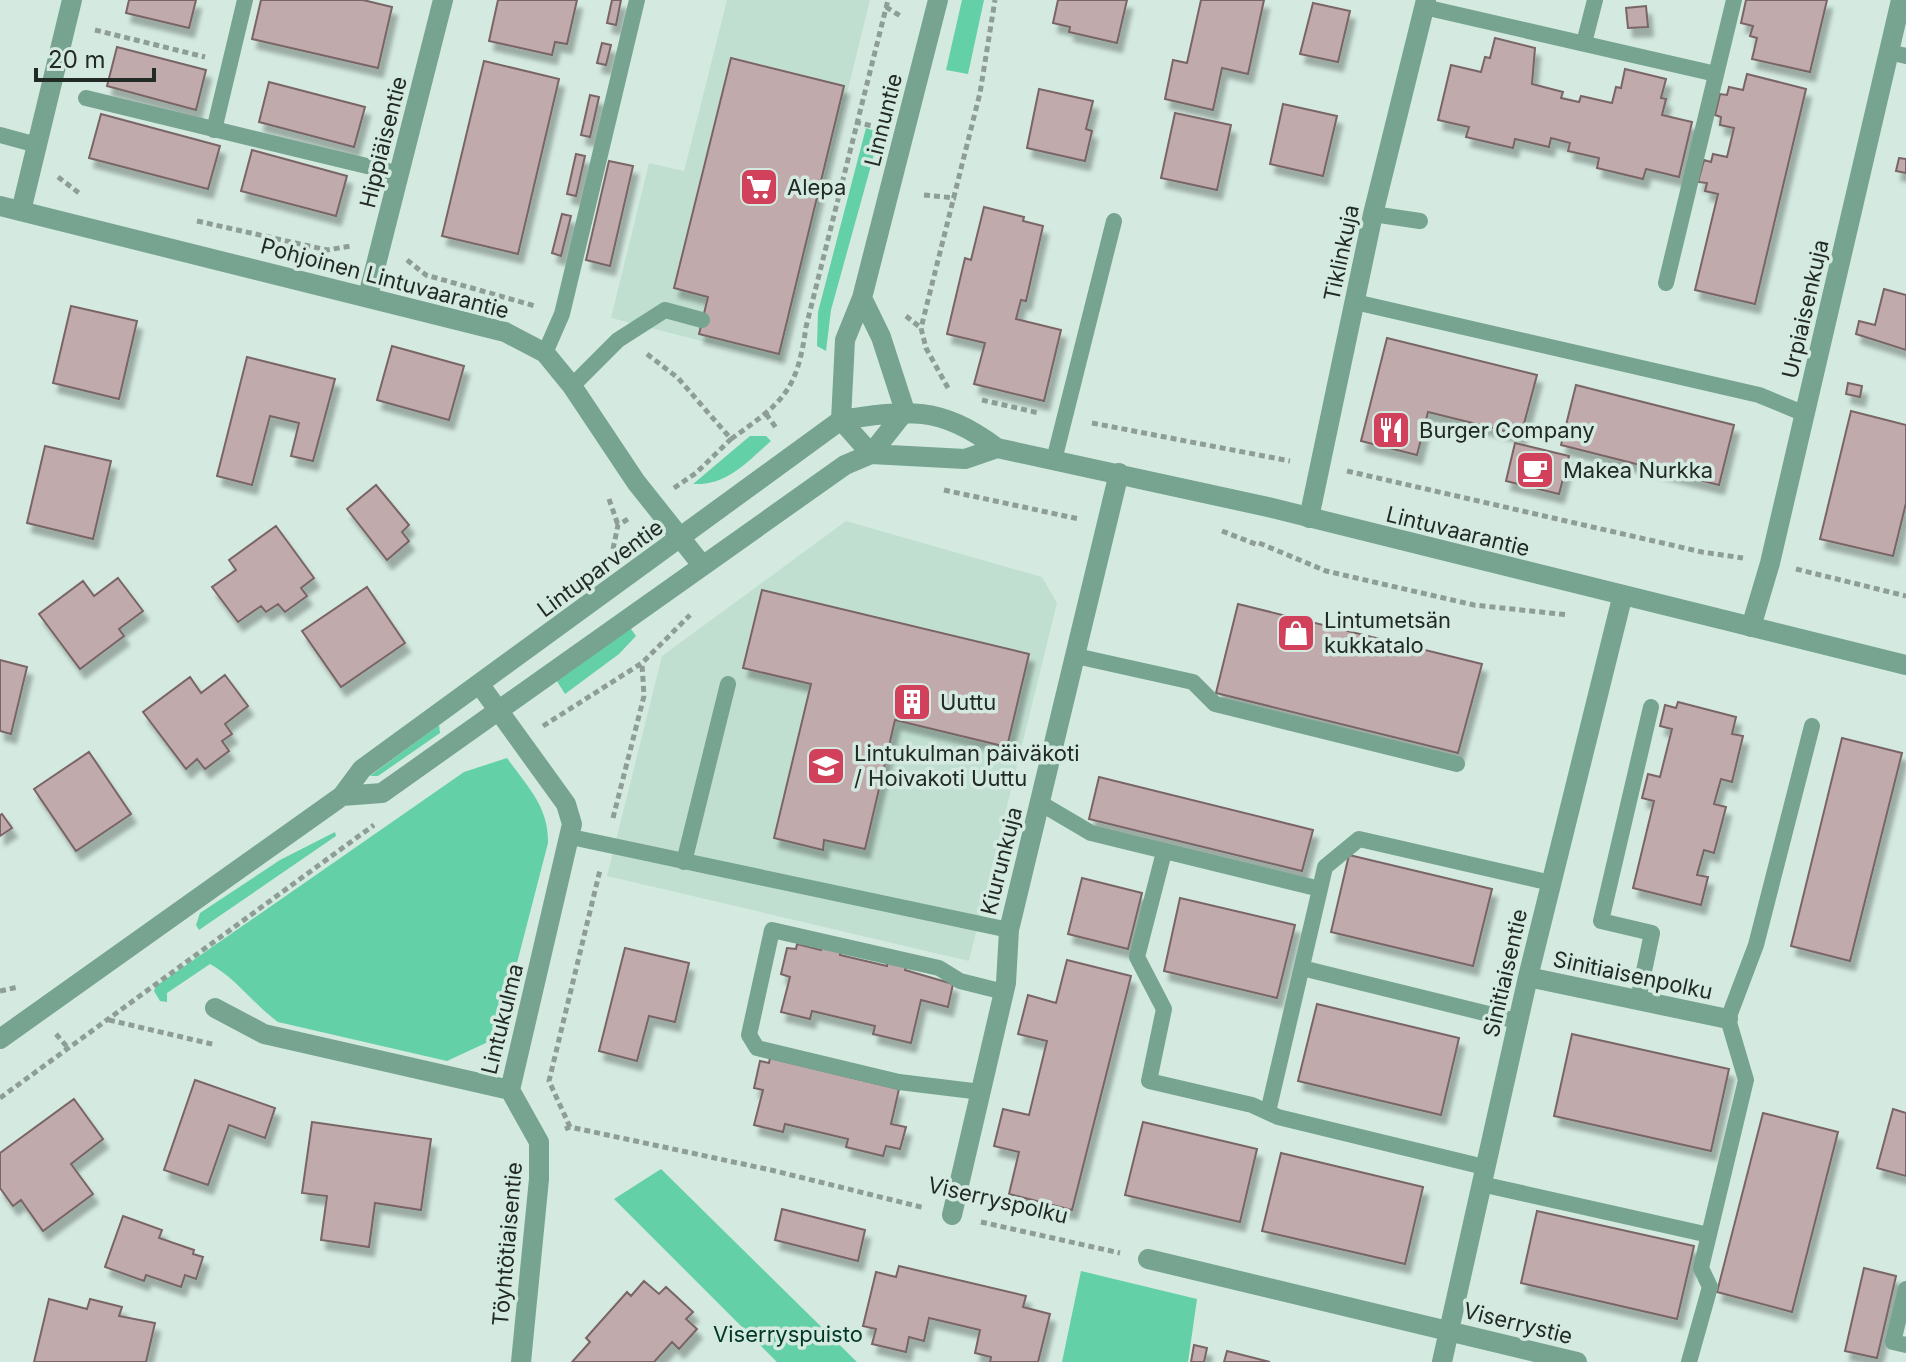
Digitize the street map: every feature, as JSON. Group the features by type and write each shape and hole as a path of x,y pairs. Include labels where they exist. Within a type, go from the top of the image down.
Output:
{"street":[{"path":"21,211 72,0"},
{"name":"Hippiäisentie","path":"368,296 443,0"},
{"name":"Linnuntie","path":"841,420 845,340 862,298 938,0"},
{"name":"Urpiaisenkuja","path":"1751,627 1770,563 1898,54 1901,0"},
{"name":"Tiklinkuja","path":"1309,518 1373,214 1425,4"},
{"name":"Pohjoinen Lintuvaarantie","path":"0,206 505,332 545,353 572,386 636,482 702,565"},
{"path":"342,796 382,793 816,483 871,454 905,411 881,337 862,298"},
{"name":"Lintuparventie","path":"0,1039 342,796 362,769 841,420 905,411"},
{"name":"Lintuvaarantie","path":"905,411 967,426 997,448 1268,507 1622,598 1906,665"},
{"path":"841,420 871,454"},
{"name":"Lintuvaarantie","path":"871,454 965,459 997,448"},
{"name":"Kiurunkuja","path":"952,1215 1004,992 1009,930 1119,473"},
{"name":"Sinitiaisentie","path":"1442,1362 1517,1021 1622,598"},
{"name":"Lintukulma","path":"215,1008 264,1034 510,1090 571,837 571,816 566,804 480,685"},
{"name":"Sinitiaisenpolku","path":"1528,977 1728,1019"},
{"name":"Töyhtötiaisentie","path":"510,1090 539,1142 539,1179 521,1362"},
{"path":"1148,1259 1448,1331"},
{"name":"Viserrystie","path":"1448,1331 1577,1362"}],"lane":[{"path":"214,130 245,0"},
{"path":"545,353 562,314 637,0"},
{"path":"1584,43 1595,0"},
{"path":"1666,283 1734,0"},
{"path":"1425,4 1716,74"},
{"path":"86,98 400,174"},
{"path":"0,135 37,145"},
{"path":"1373,214 1420,221"},
{"path":"1054,460 1114,221"},
{"path":"1355,302 1759,395 1805,414"},
{"path":"572,386 618,340 665,310 702,320"},
{"path":"1076,656 1193,682 1215,704 1457,764"},
{"path":"684,862 728,684"},
{"path":"1638,1000 1652,933 1601,921 1651,707"},
{"path":"1689,1362 1710,1287 1701,1268 1746,1080 1728,1019 1756,945 1812,726"},
{"path":"1040,803 1091,833 1320,889"},
{"path":"571,837 1009,930"},
{"path":"1268,1112 1325,867 1359,839 1551,883"},
{"path":"1164,852 1137,957 1164,1009 1149,1081 1252,1105 1483,1175 1709,1235"},
{"path":"981,1092 899,1082 757,1048 749,1035 772,930 939,968 960,981 1004,992"},
{"path":"1302,968 1517,1021"},
{"path":"1906,1289 1893,1342 1906,1345"}],"path":[{"path":"800,369 806,327 888,0"},
{"path":"951,393 926,348 921,328 980,93 995,0"},
{"path":"886,7 905,19"},
{"path":"67,23 230,63"},
{"path":"855,122 878,128"},
{"path":"924,195 956,198"},
{"path":"900,312 921,328"},
{"path":"979,400 1279,460 1322,464 1906,596"},
{"path":"601,487 618,525"},
{"path":"1258,545 1268,507"},
{"path":"1219,530 1326,571 1474,605 1571,616 1617,626"},
{"path":"539,1142 570,1127 549,1081 644,696 642,663"},
{"path":"0,991 17,987"},
{"name":"Viserryspolku","path":"570,1127 771,1170 1148,1259"}],"shaded area":[{"path":"727,0 870,0 781,361 611,318 649,163 684,171"},
{"name":"Lintukulman päiväkoti / Hoivakoti Uuttu","path":"846,521 1042,577 1057,603 969,961 607,876 662,656"}],"green space":[{"path":"962,0 984,0 968,74 946,70"},
{"path":"866,128 880,133 831,310 826,351 817,346 818,312"},
{"path":"750,436 766,436 771,441 726,477 705,484 693,484"},
{"path":"629,626 636,636 619,654 565,694 555,678"},
{"path":"439,725 440,733 378,776 370,776"},
{"path":"507,758 541,808 548,843 502,1021 488,1042 447,1061 278,1022 210,964 167,993 167,1002 160,1001 154,991 156,986 464,772"},
{"path":"335,832 336,836 199,930 196,925 200,913 280,860"},
{"name":"Viserryspuisto","path":"661,1169 857,1362 777,1362 614,1199"},
{"path":"1081,1271 1197,1299 1188,1362 1062,1362"}],"building":[{"path":"129,0 196,0 189,28 126,13"},
{"path":"261,0 363,0 392,7 378,68 252,39"},
{"path":"498,0 577,0 567,44 555,42 552,55 489,41"},
{"path":"612,0 621,0 616,25 607,23"},
{"path":"1058,0 1127,0 1117,43 1069,32 1070,27 1053,23"},
{"path":"1201,0 1264,0 1248,74 1222,68 1213,110 1165,99 1173,60 1187,63"},
{"path":"1746,0 1827,0 1810,72 1752,59 1757,38 1750,36 1753,26 1741,23"},
{"path":"1313,3 1350,11 1338,62 1300,54"},
{"path":"1646,6 1648,27 1628,28 1626,8"},
{"path":"1495,38 1535,48 1532,84 1563,92 1561,98 1579,102 1581,96 1612,103 1616,87 1621,88 1625,69 1666,79 1661,98 1666,99 1662,115 1692,122 1679,177 1646,169 1643,179 1597,168 1599,158 1568,151 1570,143 1551,138 1549,147 1515,139 1513,148 1466,137 1469,127 1438,120 1451,65 1481,72 1485,57 1490,58"},
{"path":"602,43 611,45 606,65 597,63"},
{"path":"117,47 206,70 196,110 107,86"},
{"name":"Alepa","path":"731,58 844,86 779,354 699,334 708,297 674,288"},
{"path":"484,61 559,79 518,254 442,236"},
{"path":"1747,74 1806,89 1755,304 1695,290 1718,194 1705,191 1707,183 1698,182 1704,160 1711,162 1713,154 1727,157 1734,128 1720,125 1721,117 1715,115 1720,94 1727,95 1729,87 1743,90"},
{"path":"269,82 365,107 354,147 259,122"},
{"path":"1039,89 1093,101 1086,129 1092,131 1085,161 1027,148"},
{"path":"590,95 599,97 590,137 581,135"},
{"path":"1283,104 1337,116 1323,176 1270,164"},
{"path":"1175,113 1231,125 1217,190 1161,178"},
{"path":"101,114 220,146 208,189 89,158"},
{"path":"252,150 347,176 336,216 241,191"},
{"path":"576,154 585,156 576,196 567,194"},
{"path":"1899,158 1906,159 1906,173 1896,171"},
{"path":"609,161 633,166 610,266 586,260"},
{"path":"984,207 1024,217 1023,221 1043,226 1026,301 1021,300 1016,319 1061,330 1044,401 974,384 985,343 947,334 965,258 971,260"},
{"path":"562,214 571,216 561,256 552,253"},
{"path":"1884,289 1906,295 1906,350 1856,334 1859,321 1875,325"},
{"path":"71,306 137,321 119,399 53,383"},
{"path":"1387,338 1537,375 1521,435 1428,412 1417,455 1361,441"},
{"path":"392,346 464,366 449,420 377,400"},
{"path":"247,357 335,379 313,461 291,456 299,423 270,416 252,485 217,476"},
{"path":"1848,383 1862,386 1860,397 1846,394"},
{"path":"1576,385 1734,425 1719,485 1561,445"},
{"path":"1851,411 1906,425 1906,503 1893,556 1820,539"},
{"path":"1515,443 1569,456 1559,494 1506,481"},
{"path":"45,446 111,461 93,539 27,523"},
{"path":"376,485 409,525 402,532 409,541 387,560 347,509"},
{"path":"276,526 314,578 301,588 307,596 285,612 278,604 266,612 261,606 238,622 212,587 236,570 229,560"},
{"path":"118,578 143,611 119,629 124,636 80,669 39,614 83,581 94,596"},
{"path":"367,587 405,643 341,687 302,631"},
{"name":"Uuttu","path":"762,590 1029,654 1007,747 895,720 865,849 824,840 823,850 774,838 811,684 743,668"},
{"path":"1238,604 1482,664 1458,753 1216,693"},
{"path":"0,660 27,667 11,734 0,731"},
{"path":"225,675 248,706 225,724 232,734 222,741 229,751 205,769 197,759 186,769 143,712 190,677 201,693"},
{"path":"1678,702 1736,717 1732,734 1743,736 1732,782 1721,779 1714,804 1726,807 1714,853 1704,850 1697,875 1708,877 1701,905 1633,888 1654,801 1642,798 1648,774 1660,777 1672,729 1660,726 1665,705 1676,708"},
{"path":"1842,738 1902,753 1850,961 1791,946"},
{"path":"89,752 131,814 76,851 34,789"},
{"path":"1099,777 1313,830 1302,871 1089,819"},
{"path":"0,815 12,828 0,836"},
{"path":"1349,855 1492,889 1473,966 1331,932"},
{"path":"1082,878 1142,893 1128,949 1068,934"},
{"path":"1180,898 1295,925 1277,998 1164,971"},
{"path":"797,944 821,950 822,945 841,949 840,955 887,966 888,959 907,964 905,970 953,984 948,1007 921,1000 911,1043 873,1034 875,1026 812,1011 810,1019 781,1012 790,977 781,974 787,948 796,949"},
{"path":"625,948 689,963 675,1022 649,1016 637,1061 599,1051"},
{"path":"1067,960 1131,976 1072,1210 1009,1194 1019,1152 994,1146 1003,1109 1029,1115 1047,1041 1018,1034 1028,995 1056,1003"},
{"path":"1317,1004 1459,1038 1441,1115 1298,1081"},
{"path":"1572,1034 1729,1069 1711,1151 1554,1116"},
{"path":"770,1058 899,1089 891,1124 906,1127 900,1149 886,1146 883,1156 846,1147 848,1139 785,1124 783,1132 754,1125 763,1090 754,1088 760,1061 769,1063"},
{"path":"195,1080 275,1108 265,1138 229,1125 208,1185 164,1170"},
{"path":"74,1099 103,1139 71,1164 93,1194 43,1231 21,1200 13,1206 0,1188 0,1153"},
{"path":"1893,1109 1906,1113 1906,1176 1877,1168"},
{"path":"1763,1113 1838,1132 1792,1312 1717,1292"},
{"path":"312,1122 431,1139 421,1210 375,1203 369,1247 321,1240 327,1196 302,1193"},
{"path":"1143,1122 1257,1149 1240,1222 1125,1195"},
{"path":"1281,1153 1423,1187 1405,1264 1262,1231"},
{"path":"782,1209 865,1230 858,1261 775,1240"},
{"path":"1537,1211 1694,1246 1677,1319 1521,1283"},
{"path":"123,1216 162,1230 159,1238 194,1250 193,1254 203,1257 196,1279 185,1275 181,1287 146,1275 144,1281 105,1267"},
{"path":"899,1266 1026,1296 1023,1307 1050,1314 1038,1362 990,1362 991,1357 975,1353 980,1330 929,1318 924,1341 909,1337 906,1352 872,1344 876,1329 863,1326 876,1272 896,1277"},
{"path":"1864,1268 1896,1276 1877,1358 1845,1351"},
{"path":"644,1281 659,1294 666,1287 693,1312 686,1319 697,1329 679,1349 672,1342 654,1362 572,1362 590,1342 586,1338 627,1292 631,1296"},
{"path":"49,1299 87,1309 90,1299 122,1307 119,1316 155,1323 146,1362 34,1362"},
{"path":"1194,1345 1207,1348 1204,1362 1191,1362"},
{"path":"1227,1351 1270,1362 1224,1362"}],"place":[{"name":"Alepa","path":"759,187"},
{"name":"Burger Company","path":"1391,430"},
{"name":"Makea Nurkka","path":"1535,470"},
{"name":"Lintumetsän kukkatalo","path":"1296,633"},
{"name":"Uuttu","path":"912,702"},
{"name":"Lintukulman päiväkoti / Hoivakoti Uuttu","path":"826,766"}]}
